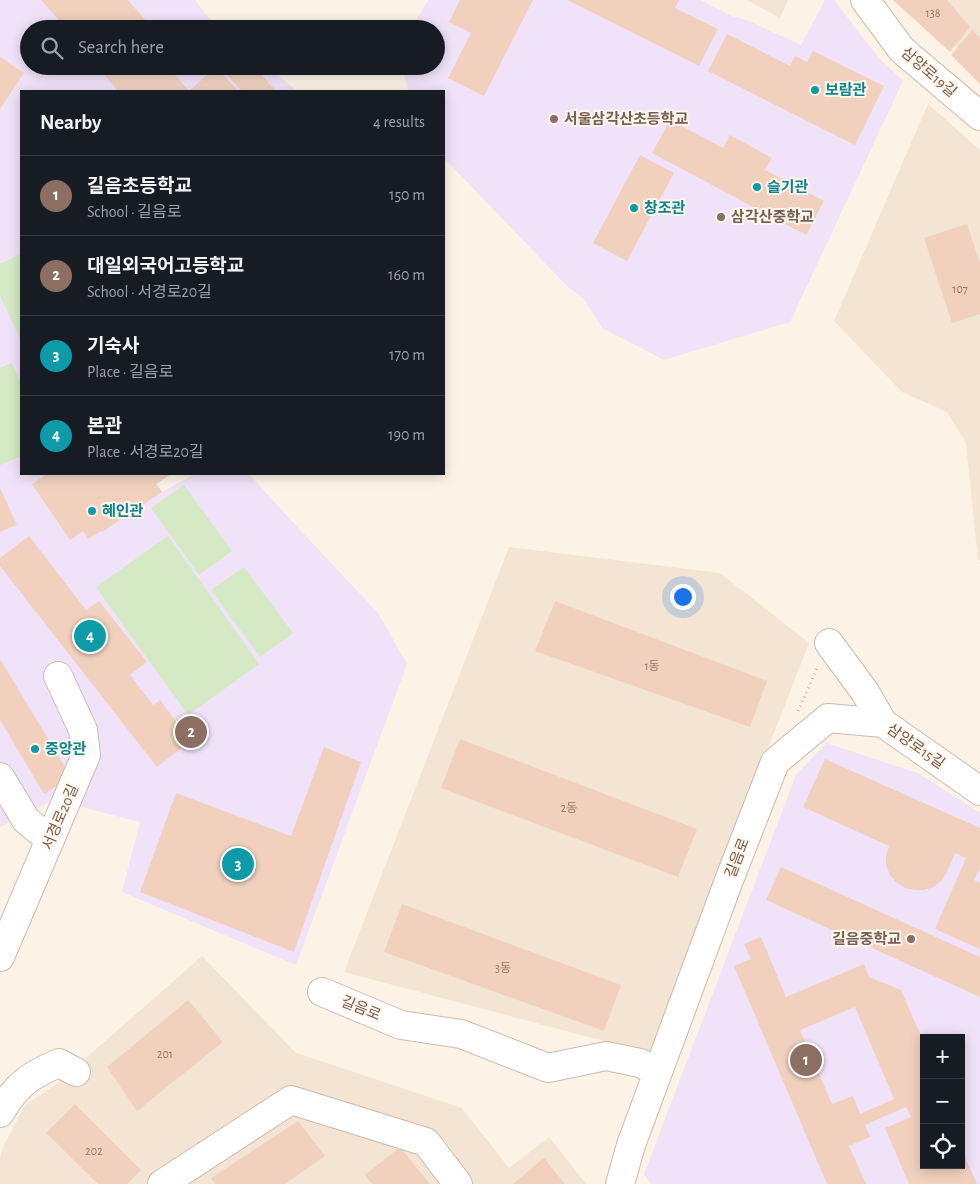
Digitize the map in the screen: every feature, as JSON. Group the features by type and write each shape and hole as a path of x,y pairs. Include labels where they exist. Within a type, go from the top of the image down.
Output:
{"street":[{"name":"삼양로19길","path":"865,0 902,50 980,116"},
{"name":"삼양로15길","path":"829,643 865,692 883,723 980,791"},
{"name":"서경로20길","path":"0,957 86,755 83,730 58,676"},
{"name":"길음로","path":"620,1184 631,1145 775,762 828,718 883,723"},
{"path":"0,777 26,820 50,840"},
{"name":"길음로","path":"322,992 401,1025 461,1034 548,1068 606,1056 640,1063 658,1072"},
{"path":"0,1113 11,1094 38,1072 59,1063 76,1072"},
{"path":"162,1184 291,1100 426,1142 458,1184"}],"path":[{"path":"794,719 829,643"}],"shaded area":[{"path":"0,0 195,0 211,20 20,20 20,75 278,75 296,90 20,90 20,475 170,475 157,484 162,492 193,475 250,475 378,613 407,664 296,965 122,892 140,822 54,800 0,827"},
{"path":"428,0 701,0 731,16 742,18 801,45 825,0 834,0 878,57 903,81 790,322 664,360 602,328 584,299 567,286 445,159 445,90 408,90 404,75 445,75 445,20 416,20"},
{"path":"747,0 788,0 780,18"},
{"path":"916,0 980,0 980,74"},
{"path":"928,104 980,150 980,561 978,560 966,443 947,412 902,392 834,321"},
{"path":"509,547 720,573 809,643 649,1053 344,972"},
{"path":"826,743 918,773 980,813 980,1184 651,1184 644,1174 796,775"},
{"path":"202,956 296,1053 462,1108 509,1168 549,1137 586,1184 0,1184 0,1158 4,1145 25,1105 54,1086"}],"green space":[{"path":"20,254 20,339 0,295 0,264"},
{"path":"12,363 20,382 20,456 0,465 0,368"},
{"path":"184,485 232,551 199,575 151,508"},
{"path":"168,536 259,664 188,715 96,587"},
{"path":"244,567 293,633 260,657 211,590"}],"building":[{"path":"41,0 128,0 145,20 58,20"},
{"path":"460,0 533,0 484,96 448,78 471,33 449,22"},
{"path":"567,0 679,0 675,8 718,29 699,66"},
{"path":"893,0 947,0 970,27 950,52"},
{"path":"972,30 980,38 980,84 951,55"},
{"name":"보람관","path":"727,34 790,66 795,56 807,62 813,51 884,86 855,145 708,71"},
{"path":"0,57 20,70 20,75 23,75 0,109"},
{"path":"105,75 175,75 188,90 117,90"},
{"path":"207,75 223,75 237,90 190,90"},
{"path":"227,75 262,75 275,90 241,90"},
{"name":"슬기관","path":"670,120 723,148 730,135 772,158 765,170 824,201 806,235 652,153"},
{"name":"창조관","path":"640,155 674,173 627,261 593,243"},
{"path":"967,224 980,263 980,314 952,323 924,238"},
{"name":"혜인관","path":"46,475 170,475 156,484 162,492 102,532 88,539 83,531 70,540 32,484"},
{"path":"0,488 17,525 0,532"},
{"path":"29,536 86,610 99,601 147,662 130,675 153,705 160,700 181,728 176,732 186,745 157,767 0,566 0,558"},
{"path":"555,601 767,681 750,727 535,651"},
{"name":"중앙관","path":"0,659 71,777 44,794 0,720"},
{"path":"460,739 697,829 678,877 441,788"},
{"path":"324,747 361,762 294,952 140,892 176,793 291,836"},
{"path":"825,759 980,828 980,868 974,880 980,883 980,949 935,929 966,858 955,853 947,872 934,887 924,890 905,888 890,875 886,865 886,855 889,846 803,807"},
{"path":"781,867 980,957 980,997 766,900"},
{"path":"402,904 621,985 604,1031 384,952"},
{"path":"761,937 786,997 864,964 869,977 901,990 920,1034 920,1169 965,1169 965,1157 977,1184 909,1184 885,1128 911,1117 906,1107 865,1125 870,1137 849,1146 866,1184 827,1184 734,966 751,959 744,944","holes":["855,1007 894,1099 860,1114 853,1096 832,1104 800,1030"]},
{"path":"188,1000 223,1042 137,1111 107,1067"},
{"path":"75,1104 141,1170 127,1184 98,1184 46,1133"},
{"path":"298,1121 325,1156 285,1184 215,1184 211,1178"},
{"path":"400,1147 430,1184 372,1184 365,1175"},
{"path":"544,1158 565,1184 513,1184"}],"place":[{"name":"보람관","path":"815,90"},
{"name":"서울삼각산초등학교","path":"554,119"},
{"name":"슬기관","path":"757,187"},
{"name":"창조관","path":"634,208"},
{"name":"삼각산중학교","path":"721,217"},
{"name":"혜인관","path":"92,511"},
{"name":"본관","path":"90,636"},
{"name":"대일외국어고등학교","path":"191,732"},
{"name":"중앙관","path":"35,749"},
{"name":"기숙사","path":"238,864"},
{"name":"길음중학교","path":"911,939"},
{"name":"길음초등학교","path":"806,1060"}]}
